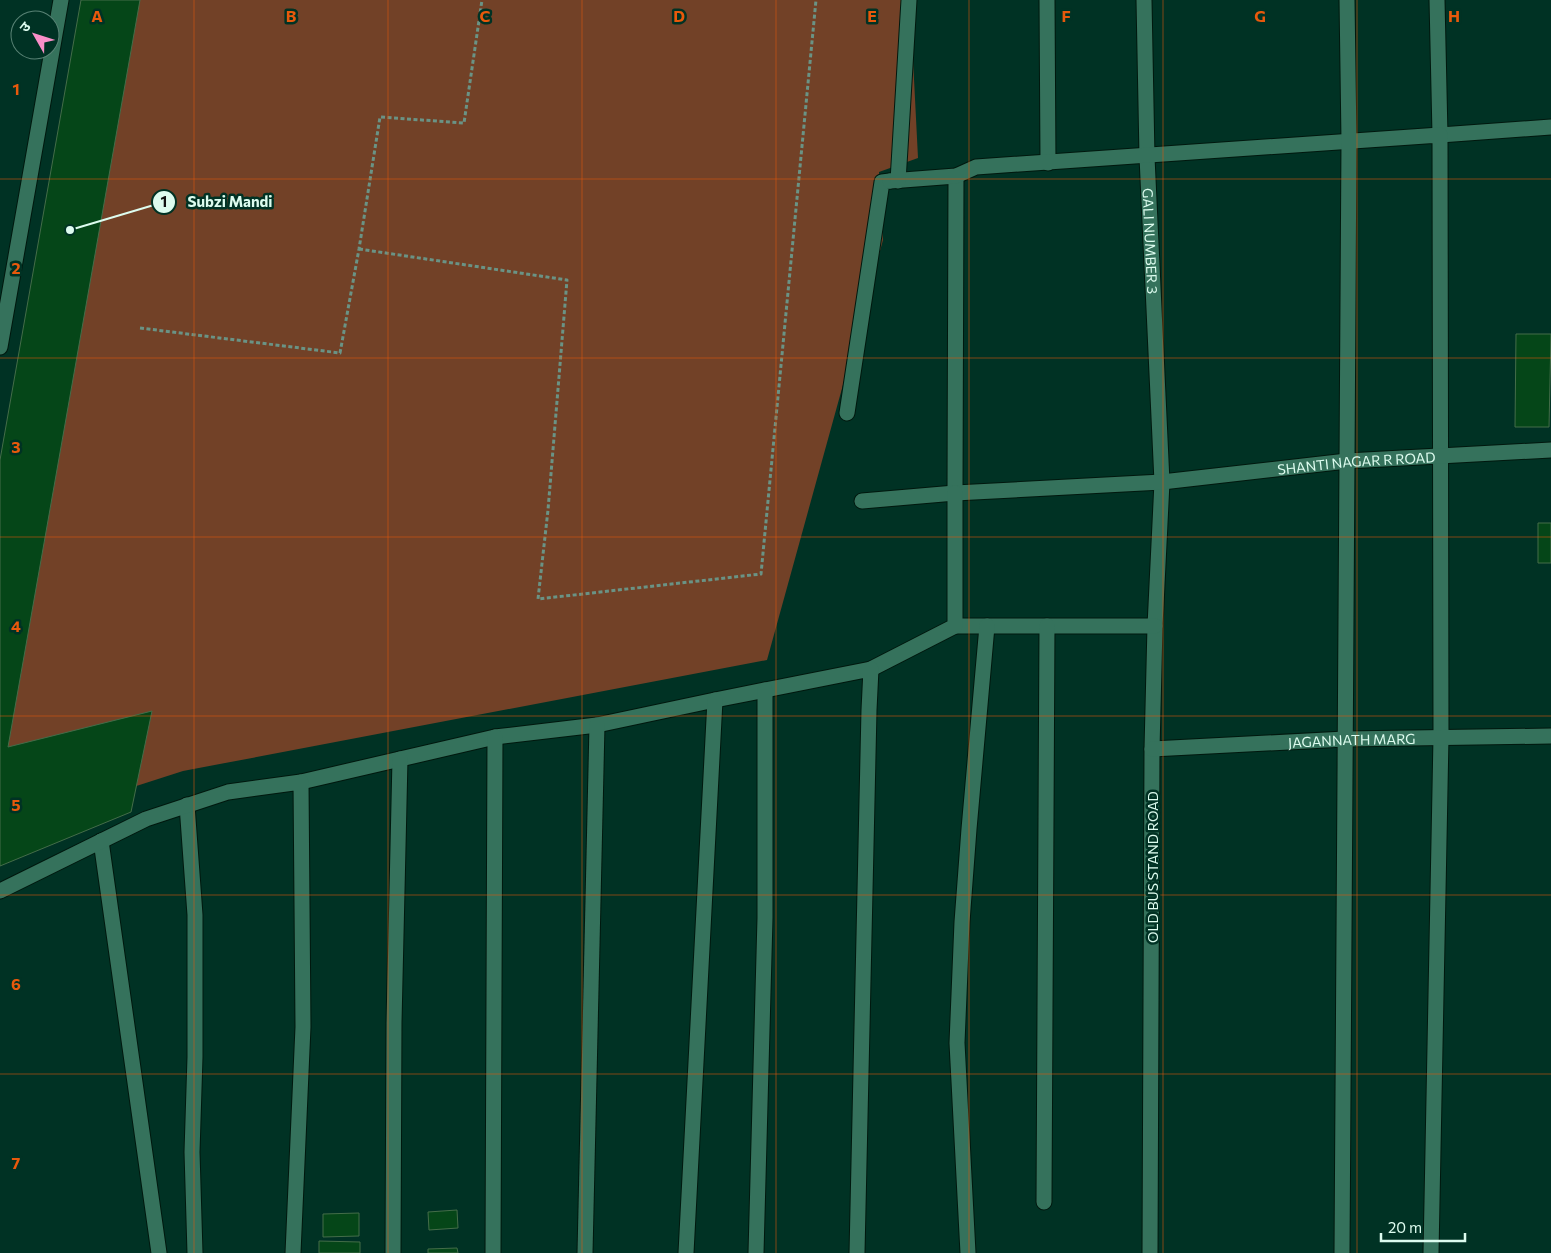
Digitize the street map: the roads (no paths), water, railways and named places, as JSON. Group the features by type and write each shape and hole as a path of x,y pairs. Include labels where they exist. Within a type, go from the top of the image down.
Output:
{"street":[{"path":"0,347 61,0"},
{"path":"894,181 909,0"},
{"path":"1047,0 1048,163"},
{"name":"GALI NUMBER 3","path":"1144,0 1147,156 1162,482"},
{"path":"1342,1253 1349,141 1347,0"},
{"path":"1431,1253 1441,737 1440,135 1437,0"},
{"path":"847,414 882,182 956,176 976,167 1551,127"},
{"path":"955,626 956,176"},
{"name":"SHANTI NAGAR R ROAD","path":"862,501 955,493 1162,482 1346,462 1551,450"},
{"name":"OLD BUS STAND ROAD","path":"1150,1253 1152,749 1155,626 1162,482"},
{"path":"0,891 146,819 228,792 301,782 495,737 597,725 871,669 955,626 1155,626"},
{"path":"968,1253 957,1042 962,922 987,626"},
{"path":"1044,1202 1047,626"},
{"path":"857,1253 868,720 871,669"},
{"path":"756,1253 765,918 765,690"},
{"path":"686,1253 714,700"},
{"path":"585,1253 597,725"},
{"name":"JAGANNATH MARG","path":"1152,749 1344,739 1551,736"},
{"path":"493,1253 495,737"},
{"path":"393,1253 400,759"},
{"path":"293,1253 303,1027 301,782"},
{"path":"187,806 195,915 195,1057 192,1152 195,1253"},
{"path":"101,841 159,1253"}],"place":[{"name":"Subzi Mandi","path":"70,230"}]}
